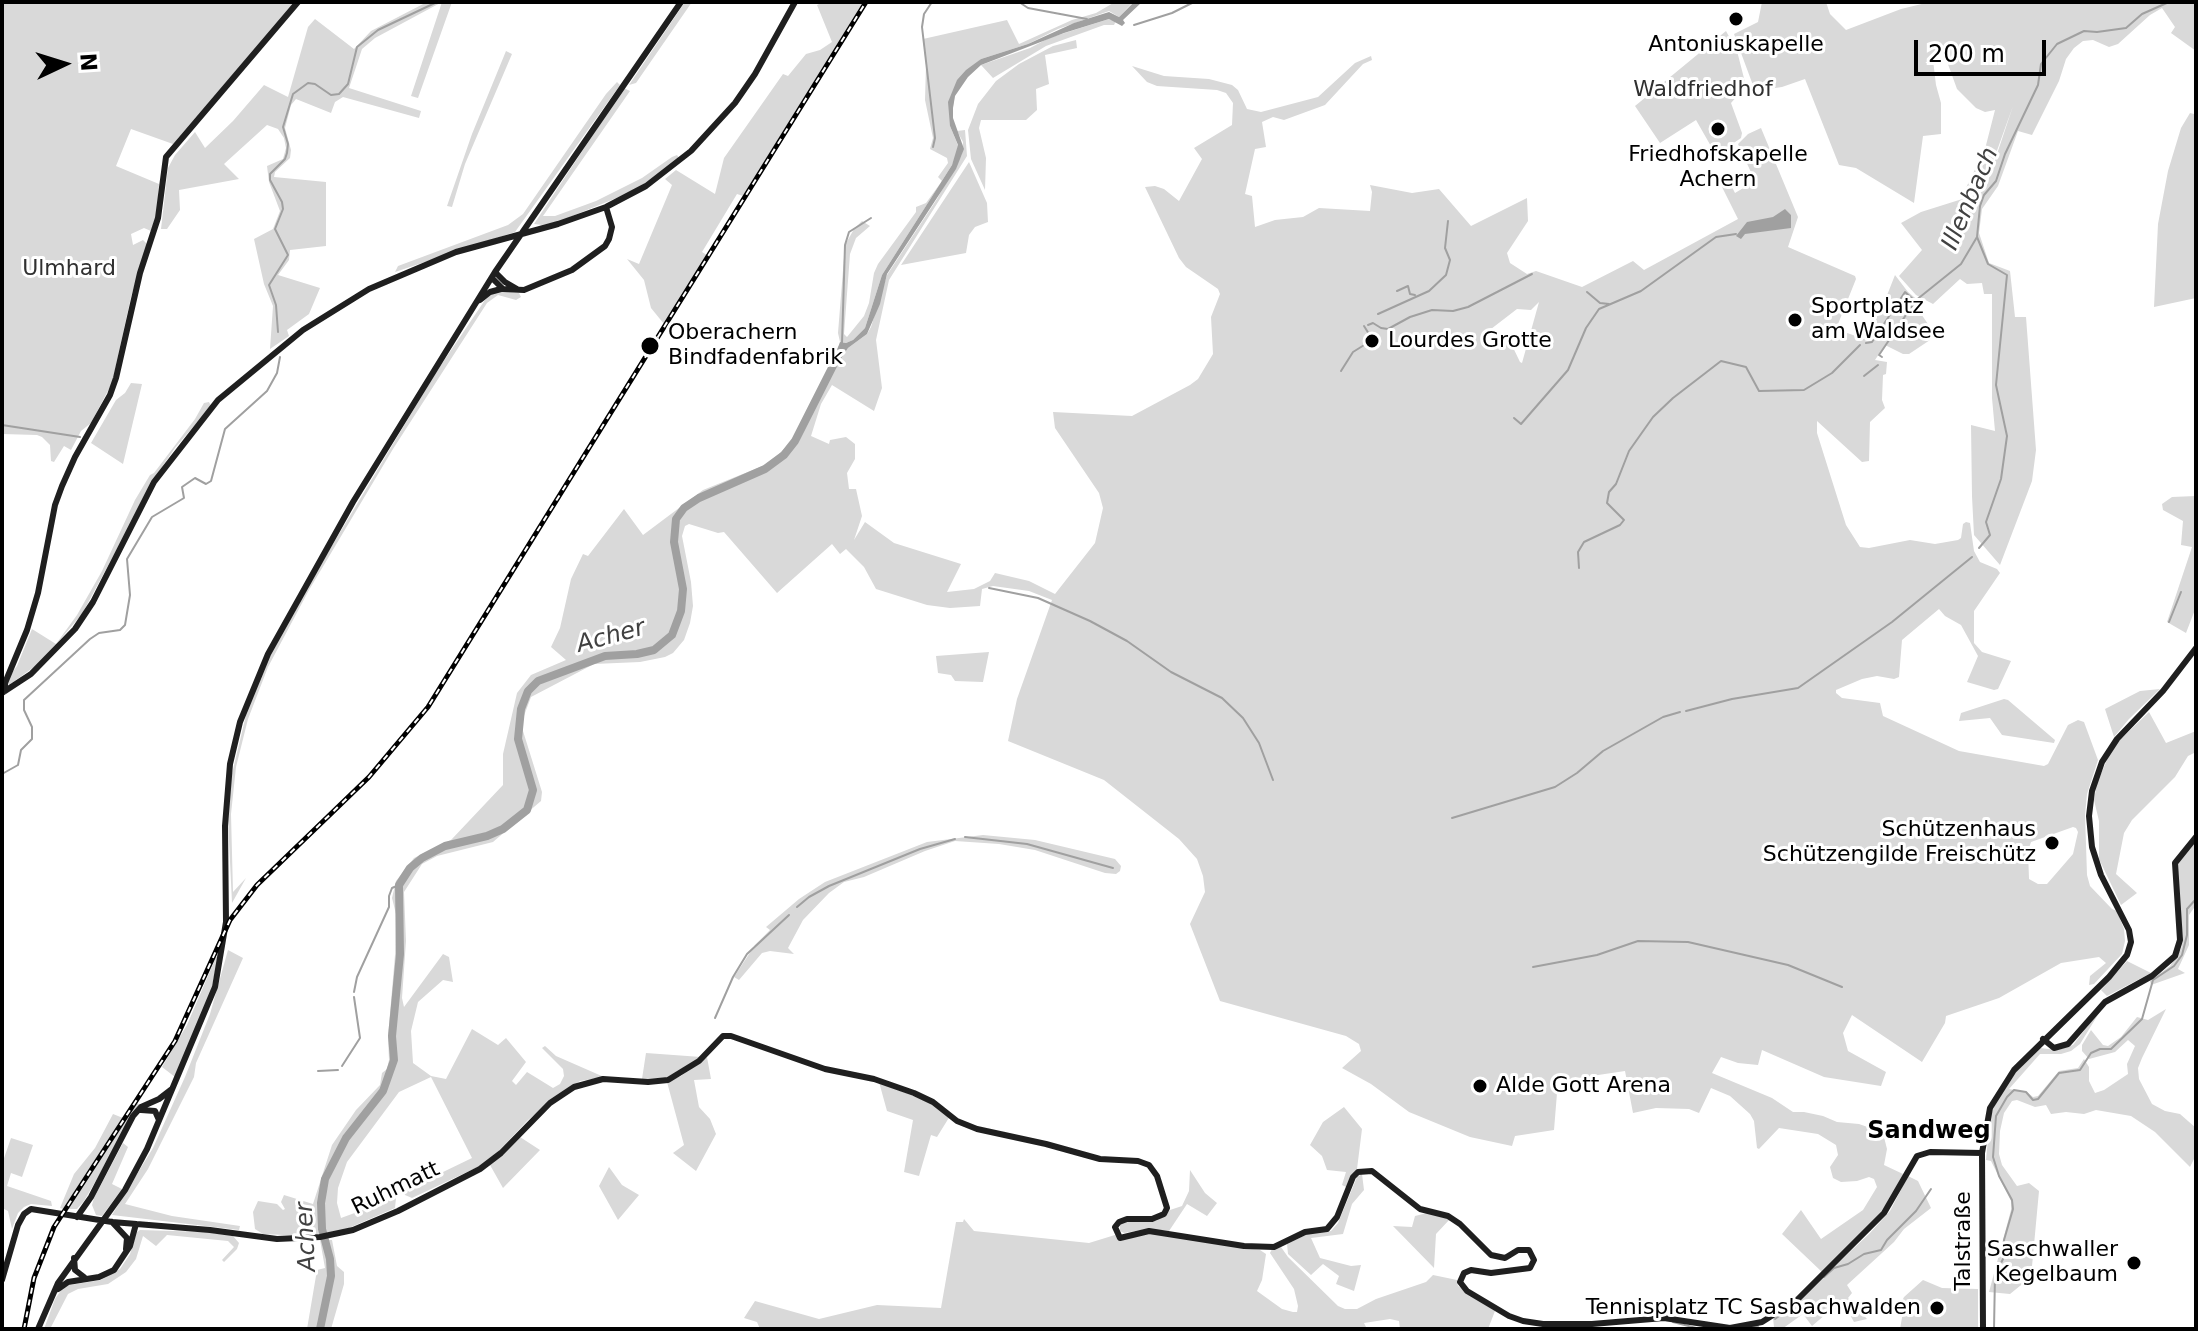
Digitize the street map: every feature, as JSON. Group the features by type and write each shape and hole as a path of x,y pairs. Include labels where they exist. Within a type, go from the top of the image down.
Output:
{"street":[{"path":"3,692 38,593 55,505 75,457 110,395 116,378 140,273 161,205 162,172 166,157 298,2"},
{"path":"38,1329 52,1294 74,1258 125,1190 158,1127 208,1007 221,964 226,933 226,788 233,744 252,688 288,614 353,502 477,302 681,2"},
{"path":"3,692 31,674 67,638 93,602 154,482 218,400 303,330 369,289 456,252 558,224 606,207 646,186 667,171 735,103 795,2"},
{"path":"477,302 490,292 542,284 572,270 605,246 612,227 606,207"},
{"path":"494,275 517,289"},
{"path":"494,275 503,289"},
{"name":"Talstraße","path":"1983,1329 1982,1153 1990,1108 2003,1084 2046,1037 2122,964 2131,942 2125,918 2101,875 2092,847 2089,809 2098,771 2117,739 2163,691 2196,648"},
{"path":"2046,1037 2068,1044 2105,1002 2152,976 2175,956 2180,940 2175,863 2196,837"},
{"name":"Ruhmatt","path":"2,1280 21,1218 31,1209 122,1226 134,1224 210,1230 277,1239 331,1236 372,1223 480,1169 501,1153 550,1103 574,1087 603,1079 668,1080 699,1061 717,1040 731,1036 825,1069 874,1079 914,1093 933,1102 957,1121 977,1129 1100,1159 1144,1163 1155,1171 1167,1208 1164,1214 1152,1219 1119,1222 1115,1227 1120,1238 1149,1231 1267,1248 1305,1232 1327,1229 1337,1217 1353,1177 1358,1172 1372,1171 1420,1209 1448,1216 1460,1224 1491,1255 1505,1258 1524,1248 1533,1254 1530,1268 1491,1273 1471,1270 1461,1277 1462,1287 1509,1316 1543,1324 1592,1324 1664,1318 1733,1328 1766,1321 1798,1299 1884,1213 1917,1156 1930,1152 1982,1153"},
{"path":"74,1217 91,1197 138,1111 159,1099 177,1083"},
{"path":"138,1111 151,1108 155,1111 159,1117 158,1127"},
{"path":"91,1197 91,1220"},
{"path":"52,1294 68,1282 92,1279 114,1270 125,1255 134,1224"},
{"path":"125,1255 127,1238 134,1224"},
{"path":"122,1226 127,1238"},
{"path":"74,1258 77,1273 92,1279"}],"green space":[{"name":"Ulmhard","path":"2,2 295,2 173,144 131,129 116,166 159,184 157,213 151,231 144,228 131,234 133,245 143,240 147,244 131,297 112,383 91,423 81,431 71,450 64,446 54,462 51,461 50,445 42,437 2,434"},
{"path":"427,2 442,2 375,38 362,49 349,88 421,111 419,118 343,97 335,102 331,113 296,99 291,105 285,128 290,158 275,172 274,177 326,182 326,246 290,250 289,260 278,275 320,288 309,314 287,330 289,336 270,349 273,306 264,284 254,239 273,229 280,211 269,182 267,166 283,159 286,148 284,138 278,129 267,125 224,164 239,179 179,190 180,210 167,229 161,229 168,168 195,132 205,148 264,85 288,97 308,27 315,19 354,49 371,31"},
{"path":"442,2 452,2 418,98 411,96"},
{"path":"685,2 692,2 636,83 629,85"},
{"path":"823,2 863,2 743,196 737,194 702,252 707,255 664,324 651,308 644,280 627,259 639,264 672,185 665,179 676,170 715,194 724,158 783,74 788,76 806,54 832,42 817,5"},
{"path":"1115,2 1133,2 1119,17 1109,11 1058,29 1028,44 981,59 957,81 950,126 959,148 942,181 938,177 948,163 947,158 930,149 933,138 925,100 923,39 1007,20 1019,44 1072,20 1096,13"},
{"path":"1762,2 1826,2 1830,14 1846,30 1901,9 1930,2 2196,2 2196,51 2171,33 2175,27 2162,8 2118,44 2109,47 2093,40 2083,41 2074,48 2066,59 2059,81 2032,135 2018,131 1998,186 1982,209 1979,233 1989,263 2010,271 2015,317 2026,317 2036,450 2032,481 2000,565 1974,535 1972,496 1971,425 1995,431 1992,294 1984,294 1982,283 1967,284 1960,279 1933,304 1916,295 1899,276 1922,250 1901,223 1921,212 1975,195 1986,187 2013,106 1985,184 1961,198 1985,149 1995,110 1985,112 1976,108 1957,89 1945,56 1937,54 1933,60 1941,103 1941,134 1923,136 1914,203 1856,168 1839,165 1805,79 1782,87 1754,88 1734,34 1758,22"},
{"path":"1109,19 1116,21 1114,25 1104,25 1046,46 993,78 981,65 1049,38"},
{"name":"Waldfriedhof","path":"1726,31 1737,51 1746,86 1731,103 1741,138 1716,155 1696,120 1660,143 1635,106"},
{"path":"1076,40 1077,48 1045,55 1049,84 1036,89 1037,110 1026,120 981,120 979,128 986,158 985,190 971,159 968,130 978,104 996,81 1019,64 1053,46"},
{"path":"506,51 512,54 465,164 452,207 447,206 472,134"},
{"path":"1371,56 1372,60 1363,64 1325,105 1284,120 1273,117 1262,122 1266,147 1255,149 1245,194 1252,196 1255,227 1275,220 1303,217 1319,208 1370,211 1370,185 1412,193 1439,189 1471,226 1527,198 1528,221 1507,253 1510,263 1527,274 1536,271 1582,287 1633,261 1644,270 1738,219 1720,183 1728,179 1735,193 1755,181 1738,144 1748,134 1761,128 1798,217 1788,247 1855,276 1836,329 1864,339 1882,308 1895,275 1920,302 1917,308 1928,324 1930,340 1909,354 1885,345 1875,360 1887,362 1886,374 1883,375 1882,400 1885,408 1870,422 1869,461 1862,462 1817,421 1817,433 1846,525 1860,547 1910,540 1935,544 1958,540 1963,524 1970,523 1974,551 1980,562 2000,573 1974,611 1974,643 1982,652 2011,661 1998,689 1967,682 1978,656 1961,625 1939,609 1902,640 1899,677 1862,679 1836,690 1836,693 1842,698 1880,703 1883,716 1959,751 2044,766 2048,764 2068,725 2078,720 2084,722 2098,760 2087,794 2087,875 2090,886 2117,911 2125,941 2122,954 2094,984 2089,985 2090,976 2106,963 2099,957 2061,963 1999,998 1946,1016 1922,1062 1852,1015 1843,1033 1848,1051 1886,1072 1881,1086 1824,1077 1762,1050 1758,1065 1721,1057 1712,1073 1772,1098 1793,1112 1859,1124 1884,1137 1887,1149 1884,1165 1903,1174 1892,1197 1879,1214 1822,1272 1782,1234 1801,1210 1821,1239 1863,1210 1877,1187 1874,1179 1869,1177 1841,1182 1833,1178 1830,1167 1838,1155 1836,1145 1818,1134 1779,1128 1757,1148 1754,1121 1750,1114 1730,1096 1711,1088 1699,1113 1689,1109 1656,1108 1633,1113 1625,1071 1558,1081 1554,1130 1515,1136 1512,1146 1470,1137 1409,1112 1371,1084 1342,1068 1361,1051 1359,1044 1346,1036 1220,1001 1190,924 1205,892 1197,859 1179,839 1104,780 1008,741 1017,699 1052,600 1029,591 993,586 982,589 980,606 950,608 927,605 876,589 864,567 846,549 840,554 832,544 777,593 724,532 689,524 685,526 682,536 693,606 684,640 665,657 640,662 594,664 531,697 522,721 542,792 541,801 493,842 437,856 422,864 404,892 404,1007 443,954 449,957 453,982 443,980 418,1002 411,1031 413,1063 431,1076 446,1079 472,1029 498,1045 506,1038 526,1062 512,1081 516,1085 527,1072 553,1088 560,1084 563,1069 542,1048 545,1046 556,1056 604,1077 580,1081 567,1089 528,1120 482,1165 412,1198 405,1195 398,1183 412,1187 472,1158 431,1077 399,1092 347,1162 338,1188 337,1203 341,1218 390,1200 387,1192 396,1198 395,1208 342,1231 304,1236 263,1234 255,1229 253,1212 258,1201 277,1204 283,1210 281,1202 284,1195 313,1204 332,1145 356,1110 380,1085 389,1060 396,914 392,898 396,881 414,858 451,840 503,785 503,754 517,693 531,675 566,660 551,647 560,628 571,579 583,554 588,556 624,509 643,535 703,490 765,465 792,440 834,358 840,361 848,348 867,334 871,327 887,275 937,199 962,154 963,142 957,131 965,130 967,156 889,280 876,340 882,388 874,411 832,385 821,404 811,436 829,444 830,440 846,437 855,444 855,459 847,473 849,489 856,489 862,516 854,540 865,522 894,543 961,564 947,592 974,589 990,581 995,573 1029,581 1055,594 1095,543 1103,508 1099,493 1055,428 1053,412 1132,416 1198,379 1213,354 1211,317 1220,294 1218,289 1186,267 1179,258 1145,187 1164,189 1179,201 1202,159 1194,148 1232,125 1233,103 1226,93 1217,90 1157,86 1147,82 1132,66 1164,76 1209,79 1232,85 1238,90 1247,109 1261,112 1318,97 1355,63","holes":["1539,302 1522,363 1507,335 1493,336 1491,329 1517,309 1531,310","2073,827 2078,832 2073,854 2047,884 2038,884 2029,879 2028,851 2031,842"]},
{"path":"617,82 620,85 515,232 395,272 398,266 508,225 523,214"},
{"path":"624,88 630,91 543,216 555,216 596,201 642,178 672,157 677,155 679,158 641,186 619,197 560,221 534,224"},
{"path":"2196,111 2196,298 2154,307 2158,224 2168,171 2181,128 2190,113"},
{"path":"969,162 987,203 988,222 975,227 969,235 966,253 901,265"},
{"path":"941,183 882,275 865,328 853,340 840,342 838,333 845,245 854,229 862,221 870,226 856,238 850,254 844,334 847,337 864,316 878,264 916,212 916,207 926,203"},
{"path":"492,293 519,293 521,297 516,300 498,295 487,303 393,449 309,590 268,667 248,719 236,767 231,814 233,892 246,878 232,903 228,820 230,782 247,711 266,663 309,584 435,374 485,300"},
{"path":"131,383 142,384 123,464 91,443 116,400"},
{"path":"209,402 211,406 157,474 82,614 41,662 9,685 7,683 32,629 56,644 77,615 150,475 195,419 204,403"},
{"path":"2196,496 2196,607 2186,633 2167,622 2192,547 2181,545 2183,521 2163,510 2162,504 2172,497"},
{"path":"989,652 983,682 955,681 951,675 938,673 936,656"},
{"path":"2160,689 2114,737 2105,709 2140,691"},
{"path":"2004,699 2055,740 2054,743 2002,735 1990,718 1959,721 1961,713"},
{"path":"2149,712 2166,743 2196,731 2196,752 2188,756 2175,777 2132,820 2124,833 2116,874 2137,893 2121,905 2099,859 2099,821 2094,800 2097,783 2110,753"},
{"path":"983,835 1035,840 1115,859 1121,866 1120,871 1116,874 1105,873 1035,850 955,841 844,882 803,920 788,948 794,954 762,953 739,980 734,977 755,945 770,930 766,927 825,882 927,842"},
{"path":"2196,839 2196,905 2189,915 2189,945 2178,969 2185,973 2151,985 2150,981 2170,966 2181,949 2183,940 2176,866"},
{"path":"228,950 243,958 196,1063 194,1077 148,1169 125,1204 172,1216 240,1226 239,1230 112,1215 153,1148 185,1077 210,1014"},
{"path":"216,957 211,991 175,1077 162,1067 187,1025"},
{"path":"2127,961 2151,973 2107,996 2101,990"},
{"path":"2104,1005 2080,1044 2061,1054 2040,1054 2009,1089 2038,1096 2059,1071 2078,1068 2084,1059 2095,1093 2104,1090 2128,1074 2127,1064 2135,1046 2128,1040 2115,1052 2089,1059 2082,1051 2082,1045 2091,1030 2103,1045 2108,1046 2121,1037 2137,1017 2148,1020 2166,1009 2138,1068 2139,1079 2152,1104 2180,1114 2196,1128 2196,1155 2190,1167 2155,1132 2131,1116 2096,1110 2084,1114 2051,1114 2046,1105 2035,1107 2012,1101 2004,1113 1999,1154 2002,1165 2017,1186 2029,1183 2039,1191 2031,1277 2010,1294 1989,1292 2011,1210 2011,1201 1991,1161 1986,1160 1994,1107 2010,1078 2040,1048 2058,1050 2073,1045"},
{"path":"646,1053 701,1057 666,1078 642,1079"},
{"path":"707,1057 711,1079 694,1080 699,1107 710,1119 716,1134 696,1171 673,1153 684,1145 667,1082"},
{"path":"879,1082 933,1104 950,1116 937,1137 931,1135 919,1176 904,1172 913,1120 887,1111"},
{"path":"137,1103 140,1105 84,1201 77,1209 67,1209"},
{"path":"1344,1107 1362,1129 1357,1169 1346,1187 1342,1185 1346,1172 1327,1170 1322,1156 1310,1145 1323,1122"},
{"path":"113,1114 123,1118 63,1209 60,1208 74,1174 95,1148"},
{"path":"520,1137 540,1150 503,1188 490,1165"},
{"path":"11,1138 33,1145 22,1177 11,1173 7,1186 51,1201 52,1206 31,1204 24,1207 12,1229 8,1211 2,1208 2,1164"},
{"path":"123,1143 128,1147 112,1184 122,1189 102,1216 96,1215 92,1205 94,1198"},
{"path":"609,1167 622,1185 639,1195 618,1220 599,1186"},
{"path":"1190,1170 1205,1193 1217,1203 1207,1216 1187,1204 1169,1231 1120,1231 1120,1223 1128,1220 1156,1221 1170,1210 1182,1206 1189,1191"},
{"path":"1362,1174 1364,1190 1352,1204 1343,1234 1311,1238 1320,1258 1351,1266 1361,1265 1354,1291 1336,1284 1339,1276 1323,1264 1311,1275 1288,1254 1287,1244 1307,1234 1331,1231 1338,1223 1357,1177"},
{"path":"1908,1176 1918,1181 1931,1208 1904,1229 1847,1285 1852,1293 1848,1298 1867,1319 1854,1322 1845,1306 1826,1314 1812,1326 1803,1314 1782,1329 1774,1327 1773,1318 1795,1303 1890,1211"},
{"path":"1427,1213 1450,1219 1436,1234 1434,1268 1393,1226 1412,1227 1415,1216"},
{"path":"964,1219 974,1231 1089,1243 1115,1235 1121,1239 1140,1234 1158,1234 1260,1250 1266,1254 1257,1291 1282,1309 1293,1312 1297,1312 1298,1306 1294,1289 1270,1253 1272,1249 1281,1247 1338,1306 1345,1309 1357,1309 1426,1282 1433,1275 1457,1280 1458,1286 1495,1311 1488,1329 1400,1329 1399,1321 1390,1319 1364,1323 1367,1329 760,1329 757,1322 744,1318 755,1301 819,1319 877,1305 941,1308 956,1222 963,1222"},
{"path":"140,1230 206,1232 233,1236 239,1243 224,1262 222,1260 234,1247 228,1241 167,1235 156,1246 143,1236 136,1259 126,1272 108,1284 78,1289 68,1294 50,1329 44,1329 55,1299 64,1286 101,1280 120,1269"},
{"path":"320,1240 332,1240 337,1266 344,1272 344,1284 331,1329 307,1329 317,1270 325,1268"},
{"path":"1923,1280 1942,1288 1978,1289 1978,1329 1900,1329 1903,1312 1899,1307 1904,1297"}],"shaded area":[{"path":"1134,2 1142,2 1123,20 1125,23 1122,26 1109,19 1064,33 981,65 968,77 955,96 953,108 953,118 964,149 956,169 887,274 880,304 867,334 848,348 839,362 834,358 840,342 853,340 865,328 882,275 952,165 958,145 950,126 948,102 957,80 981,59 1109,12 1119,17"},
{"path":"1785,209 1791,215 1791,228 1745,234 1741,239 1736,236 1747,222 1773,217"}],"waterway":[{"path":"278,332 276,305 269,285 288,255 275,229 283,209 270,174 287,153 283,127 293,94 308,83 331,95 339,94 348,84 357,47 378,30 437,2"},
{"path":"932,2 924,14 922,27 935,138 933,147"},
{"path":"1019,2 1028,8 1087,19"},
{"path":"1134,25 1194,2"},
{"name":"Illenbach","path":"1866,343 1872,342 1905,292 1915,301 1961,264 1977,237 1984,195 1996,181 2005,154 2038,85 2041,64 2057,44 2084,31 2126,28 2142,14 2169,2"},
{"path":"842,343 845,245 849,232 871,218"},
{"path":"1378,314 1429,291 1446,275 1450,260 1445,248 1448,221"},
{"path":"1514,418 1521,424 1568,370 1586,328 1599,309 1641,291 1716,237 1736,234"},
{"path":"1977,237 1988,264 2007,275 1996,385 2007,436 2001,479 1986,522 1990,535 1979,548"},
{"path":"1368,325 1373,323 1388,329 1432,310 1453,311 1468,307 1532,274"},
{"path":"1397,291 1408,286 1410,294 1415,295"},
{"path":"1587,292 1600,303 1609,304"},
{"path":"1882,357 1879,355 1914,303"},
{"path":"1364,326 1369,334"},
{"path":"1341,371 1353,352 1369,342 1370,334"},
{"name":"Illenbach","path":"1579,568 1578,552 1584,542 1620,525 1624,520 1607,503 1609,492 1616,484 1629,451 1653,417 1673,398 1721,361 1746,367 1759,391 1804,390 1832,373 1860,345"},
{"name":"Acher","path":"320,1329 331,1276 322,1229 321,1203 325,1179 346,1138 383,1091 394,1060 392,1036 400,954 399,885 410,868 422,858 445,846 503,829 527,810 533,790 518,739 521,709 528,691 538,681 605,656 654,650 672,635 681,611 683,589 674,542 676,519 684,508 699,498 765,469 784,455 795,441 841,350"},
{"path":"2,774 18,765 21,750 32,739 32,727 24,710 24,700 90,639 99,633 120,630 125,625 130,595 127,559 152,517 184,498 182,487 195,478 206,484 211,481 225,429 267,391 277,373 280,357"},
{"path":"1864,376 1878,365"},
{"path":"2,425 80,437"},
{"path":"1686,711 1732,699 1798,688 1892,622 1972,557"},
{"path":"989,588 1038,598 1090,621 1127,641 1171,672 1222,698 1243,718 1259,743 1273,780"},
{"path":"2169,622 2181,592"},
{"path":"1452,818 1555,787 1603,751 1663,717 1680,712"},
{"path":"965,837 1027,844 1113,868"},
{"path":"797,907 829,886 920,849 955,839"},
{"path":"354,992 357,977 389,907 392,888 399,885"},
{"path":"1994,1329 1995,1275 2003,1259 2004,1240 2013,1209 1993,1157 1996,1116 2014,1090 2026,1092 2033,1100 2038,1099 2059,1073 2080,1070 2091,1053 2111,1049 2142,1019 2153,980 2174,966 2182,955 2187,935 2187,909 2196,899"},
{"path":"715,1018 747,954 789,915"},
{"path":"1533,967 1597,955 1638,941 1688,942 1788,965 1842,987"},
{"path":"342,1066 360,1038 354,997"},
{"path":"318,1071 338,1070"},
{"path":"1824,1277 1834,1268 1881,1250 1931,1189"},
{"path":"1775,1319 1790,1308"},
{"path":"1673,1322 1700,1329"},
{"path":"1746,1329 1758,1326"}],"railway":[{"path":"24,1329 34,1278 54,1227 175,1041 230,920 257,885 369,777 428,707 866,2"}],"place":[{"name":"Antoniuskapelle","path":"1736,19"},
{"name":"Friedhofskapelle Achern","path":"1718,129"},
{"name":"Sportplatz am Waldsee","path":"1795,320"},
{"name":"Lourdes Grotte","path":"1372,341"},
{"name":"Oberachern Bindfadenfabrik","path":"650,346"},
{"name":"Schützenhaus Schützengilde Freischütz","path":"2052,843"},
{"name":"Alde Gott Arena","path":"1480,1086"},
{"name":"Saschwaller Kegelbaum","path":"2134,1263"},
{"name":"Tennisplatz TC Sasbachwalden","path":"1937,1308"}],"district":[{"name":"Sandweg","path":"1929,1132"}]}
